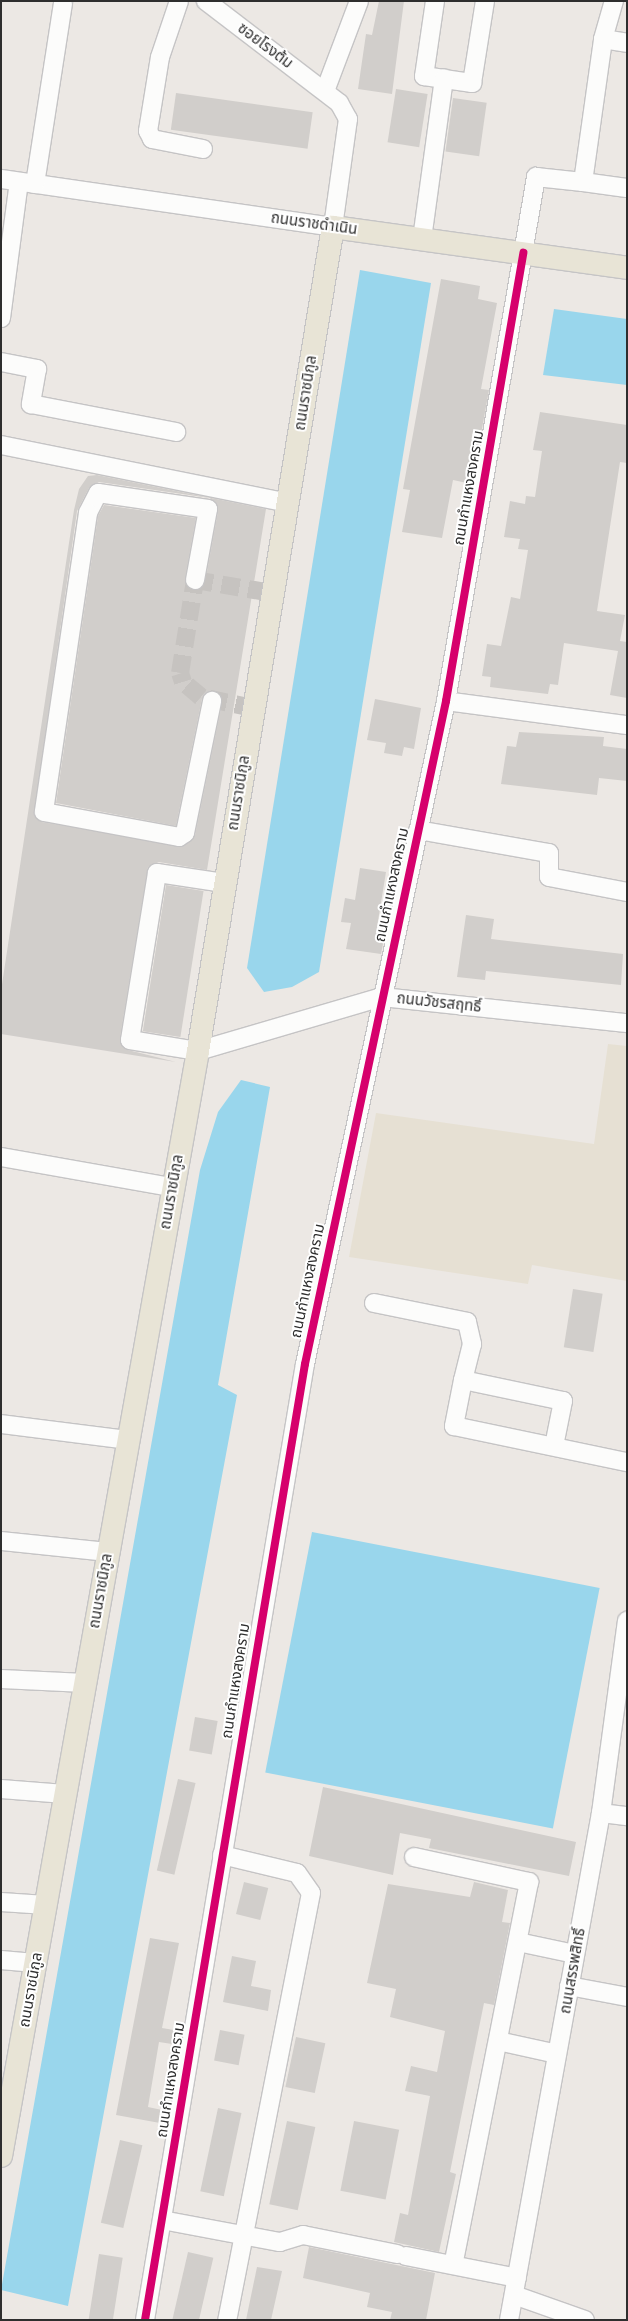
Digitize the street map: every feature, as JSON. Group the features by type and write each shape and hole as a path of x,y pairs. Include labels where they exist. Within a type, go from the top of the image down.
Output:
{"main road":[{"name":"ถนนราชดำเนิน","path":"333,227 627,268"},
{"name":"ถนนราชนิกูล","path":"2,2145 198,1050 333,227"}],"street":[{"path":"179,1 160,56 148,131 152,139 203,149"},
{"name":"ซอยโรงต้ม","path":"206,1 325,91 348,119 333,227"},
{"path":"325,91 359,1"},
{"path":"435,1 424,76 472,83 485,1"},
{"path":"614,1 603,40 583,182 627,188"},
{"path":"1,318 18,182 63,3"},
{"path":"603,40 627,43"},
{"path":"422,240 444,79"},
{"name":"ถนนกำแหงสงคราม","path":"145,2320 305,1364 446,701 536,177 583,182"},
{"name":"ถนนราชดำเนิน","path":"18,182 333,227"},
{"path":"1,362 36,369 31,404 176,432"},
{"path":"1,445 289,504"},
{"path":"195,580 208,510 98,493 88,513 44,812 179,837 185,834 212,701"},
{"path":"446,701 627,724"},
{"path":"418,830 549,853 549,877 627,892"},
{"path":"198,1050 130,1040 157,873 224,883"},
{"name":"ถนนวัชรสฤทธิ์","path":"198,1050 382,997 627,1023"},
{"path":"1,1157 172,1187"},
{"path":"374,1303 467,1322 472,1344 454,1426 627,1462"},
{"path":"463,1380 563,1401 554,1446"},
{"path":"1,1424 128,1440"},
{"path":"1,1540 108,1552"},
{"name":"ถนนสรรพสิทธิ์","path":"509,2320 601,1813 627,1621"},
{"path":"1,1678 85,1683"},
{"path":"1,1789 65,1794"},
{"path":"601,1813 627,1816"},
{"path":"222,1855 297,1873 311,1893 227,2320"},
{"path":"414,1857 529,1882 453,2265"},
{"path":"1,1902 46,1905"},
{"path":"518,1942 576,1954"},
{"path":"1,1960 35,1963"},
{"path":"570,1986 627,1997"},
{"path":"498,2041 557,2054"},
{"path":"162,2220 280,2242 303,2235 453,2265 515,2286 586,2320"}],"shaded area":[{"path":"608,1044 627,1046 627,1281 532,1265 528,1284 349,1257 376,1113 594,1144"}],"water":[{"path":"360,270 431,283 319,972 292,987 264,992 247,968"},
{"path":"554,309 627,319 627,385 543,375"},
{"path":"241,1080 270,1087 218,1385 237,1395 68,2306 1,2290 200,1170 218,1112"},
{"path":"312,1532 600,1588 553,1828 265,1772"}],"building":[{"path":"379,1 404,1 392,94 358,89 366,34 372,35"},
{"path":"396,89 428,94 419,147 388,142"},
{"path":"176,93 313,112 308,149 171,130"},
{"path":"453,98 487,103 479,156 445,151"},
{"path":"441,279 480,286 478,299 497,303 481,389 489,390 472,484 453,480 442,538 402,532 410,490 403,489"},
{"path":"540,412 627,425 627,463 620,462 597,611 625,615 620,641 627,642 627,698 610,695 618,651 564,643 558,685 550,684 548,694 490,687 491,677 482,676 487,644 501,646 511,597 520,599 528,550 518,549 520,539 504,537 510,501 525,504 526,496 535,497 542,451 533,450"},
{"path":"97,475 266,509 207,870 159,862 148,867 120,1038 128,1050 176,1062 1,1034 1,991 74,510 79,489 88,476","holes":["99,482 210,498 218,511 205,582 194,590 185,579 196,518 104,505 98,516 56,803 176,826 202,699 215,691 222,703 195,835 184,846 42,822 34,815 77,511 89,488"]},
{"path":"375,699 421,708 414,749 404,747 402,756 384,753 386,743 367,740"},
{"path":"519,732 604,737 603,746 627,749 627,781 599,778 597,795 501,784 507,746 516,747"},
{"path":"360,868 386,872 377,927 386,928 381,954 346,949 351,923 341,922 345,898 355,900"},
{"path":"166,885 204,891 180,1037 143,1031"},
{"path":"466,915 494,919 491,939 623,954 621,985 486,971 485,980 457,977"},
{"path":"573,1289 603,1294 593,1352 564,1347"},
{"path":"195,1717 218,1721 212,1754 189,1750"},
{"path":"178,1779 196,1783 174,1875 157,1871"},
{"path":"323,1787 576,1842 569,1876 429,1848 431,1839 400,1833 393,1875 309,1856"},
{"path":"244,1882 268,1888 260,1920 236,1914"},
{"path":"474,1882 508,1890 502,1922 510,1923 494,2005 484,2003 450,2172 456,2174 439,2252 394,2242 400,2213 408,2215 430,2096 405,2091 411,2066 437,2072 445,2031 390,2017 396,1989 367,1983 388,1884 470,1897"},
{"path":"150,1938 179,1943 162,2028 174,2030 172,2044 159,2042 148,2107 162,2110 160,2123 116,2115"},
{"path":"232,1956 256,1961 251,1986 271,1990 268,2011 223,2002"},
{"path":"220,2030 245,2035 239,2065 214,2060"},
{"path":"296,2037 325,2043 315,2093 285,2087"},
{"path":"218,2108 241,2113 224,2196 200,2191"},
{"path":"287,2121 315,2127 298,2210 269,2204"},
{"path":"354,2121 399,2130 386,2199 340,2191"},
{"path":"120,2140 142,2145 123,2228 101,2223"},
{"path":"309,2247 435,2273 426,2320 390,2320 392,2312 367,2307 370,2293 303,2278"},
{"path":"188,2252 213,2258 199,2320 172,2319"},
{"path":"99,2254 123,2258 113,2320 89,2320"},
{"path":"257,2267 282,2271 271,2320 246,2320"}],"tunnel":[{"path":"253,708 201,697 183,682 180,673 195,580 272,593"}],"cycle path":[{"path":"145,2320 305,1364 446,701 523,253"}]}
